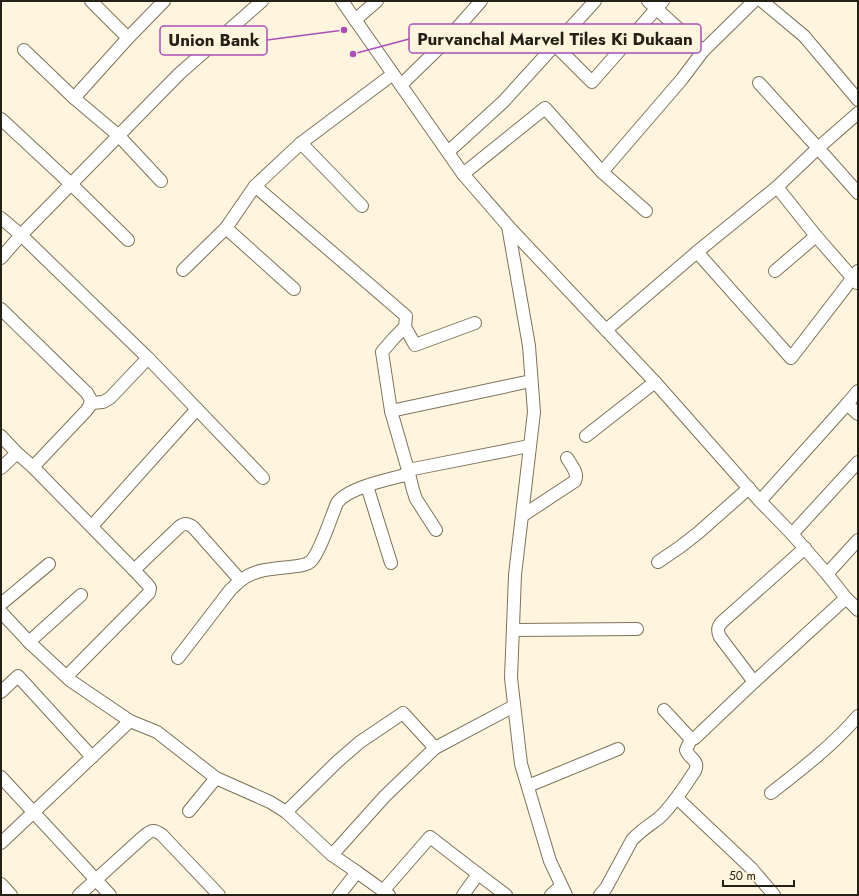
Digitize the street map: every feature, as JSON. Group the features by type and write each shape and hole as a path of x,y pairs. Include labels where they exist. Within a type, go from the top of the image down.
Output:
{"street":[{"path":"74,98 128,38 164,1"},
{"path":"1,258 21,235 179,74 262,1"},
{"path":"342,1 463,174 508,226 656,382 748,488 805,548 846,598 858,610"},
{"path":"355,20 378,1"},
{"path":"400,85 442,45 481,1"},
{"path":"448,152 503,102 595,1"},
{"path":"602,172 682,79 703,52 754,1"},
{"path":"762,1 804,36 858,100"},
{"path":"95,2 128,38"},
{"path":"555,45 592,82 656,3 703,52"},
{"path":"24,50 74,98 119,136 162,181"},
{"path":"183,270 226,228 255,186 301,143 393,74"},
{"path":"759,83 858,193"},
{"path":"463,174 544,108 602,172 646,211"},
{"path":"606,330 697,252 777,187 858,113"},
{"path":"1,118 128,240"},
{"path":"301,143 362,206"},
{"path":"255,186 406,316 405,327 415,344 475,323"},
{"path":"697,252 791,358 856,277 816,236 777,187"},
{"path":"1,218 21,235 148,358 262,478"},
{"path":"508,226 529,346 534,412 515,575 511,678 522,764 550,861 563,890 551,895"},
{"path":"226,228 294,289"},
{"path":"775,271 816,236"},
{"path":"1,309 87,393 90,398 90,403 86,411 33,467"},
{"path":"405,327 382,352 391,411 416,499 436,530"},
{"path":"90,403 103,402 110,398 148,358"},
{"path":"391,411 531,381"},
{"path":"586,436 656,382"},
{"path":"760,501 858,391"},
{"path":"847,404 858,414"},
{"path":"92,526 197,409"},
{"path":"1,436 92,526 150,588 149,593 67,676"},
{"path":"178,658 231,589 240,580 250,574 265,570 299,566 311,561 318,550 337,503 344,496 367,486 408,472 529,446"},
{"path":"1,468 17,453"},
{"path":"522,516 575,481 577,475 567,458"},
{"path":"792,534 858,462"},
{"path":"367,486 391,563"},
{"path":"658,562 698,533 748,488"},
{"path":"134,570 179,527 186,523 193,527 240,580"},
{"path":"827,574 858,540"},
{"path":"754,682 720,637 718,627 805,548"},
{"path":"1,604 49,564"},
{"path":"28,642 81,595"},
{"path":"600,895 606,888 632,840 659,818 677,798 695,771 697,767 696,763 686,752 691,739 695,738 846,598"},
{"path":"1,612 28,642 71,681 130,721 156,732 216,778 270,802 286,812 332,855 386,893 430,836 506,895"},
{"path":"513,630 637,629"},
{"path":"1,692 18,676 92,757"},
{"path":"332,855 385,796 435,748 514,706"},
{"path":"664,710 691,739"},
{"path":"286,812 354,747 403,713 435,748"},
{"path":"771,793 819,755 838,738 858,716"},
{"path":"1,843 130,721"},
{"path":"528,786 618,749"},
{"path":"1,777 110,895"},
{"path":"189,811 216,778"},
{"path":"677,798 751,868 774,895"},
{"path":"79,895 146,834 155,831 162,835 217,894"},
{"path":"339,895 357,872"},
{"path":"463,895 478,874"},
{"path":"1,884 11,895"}],"place":[{"name":"Union Bank","path":"344,30"},
{"name":"Purvanchal Marvel Tiles Ki Dukaan","path":"353,54"}]}
